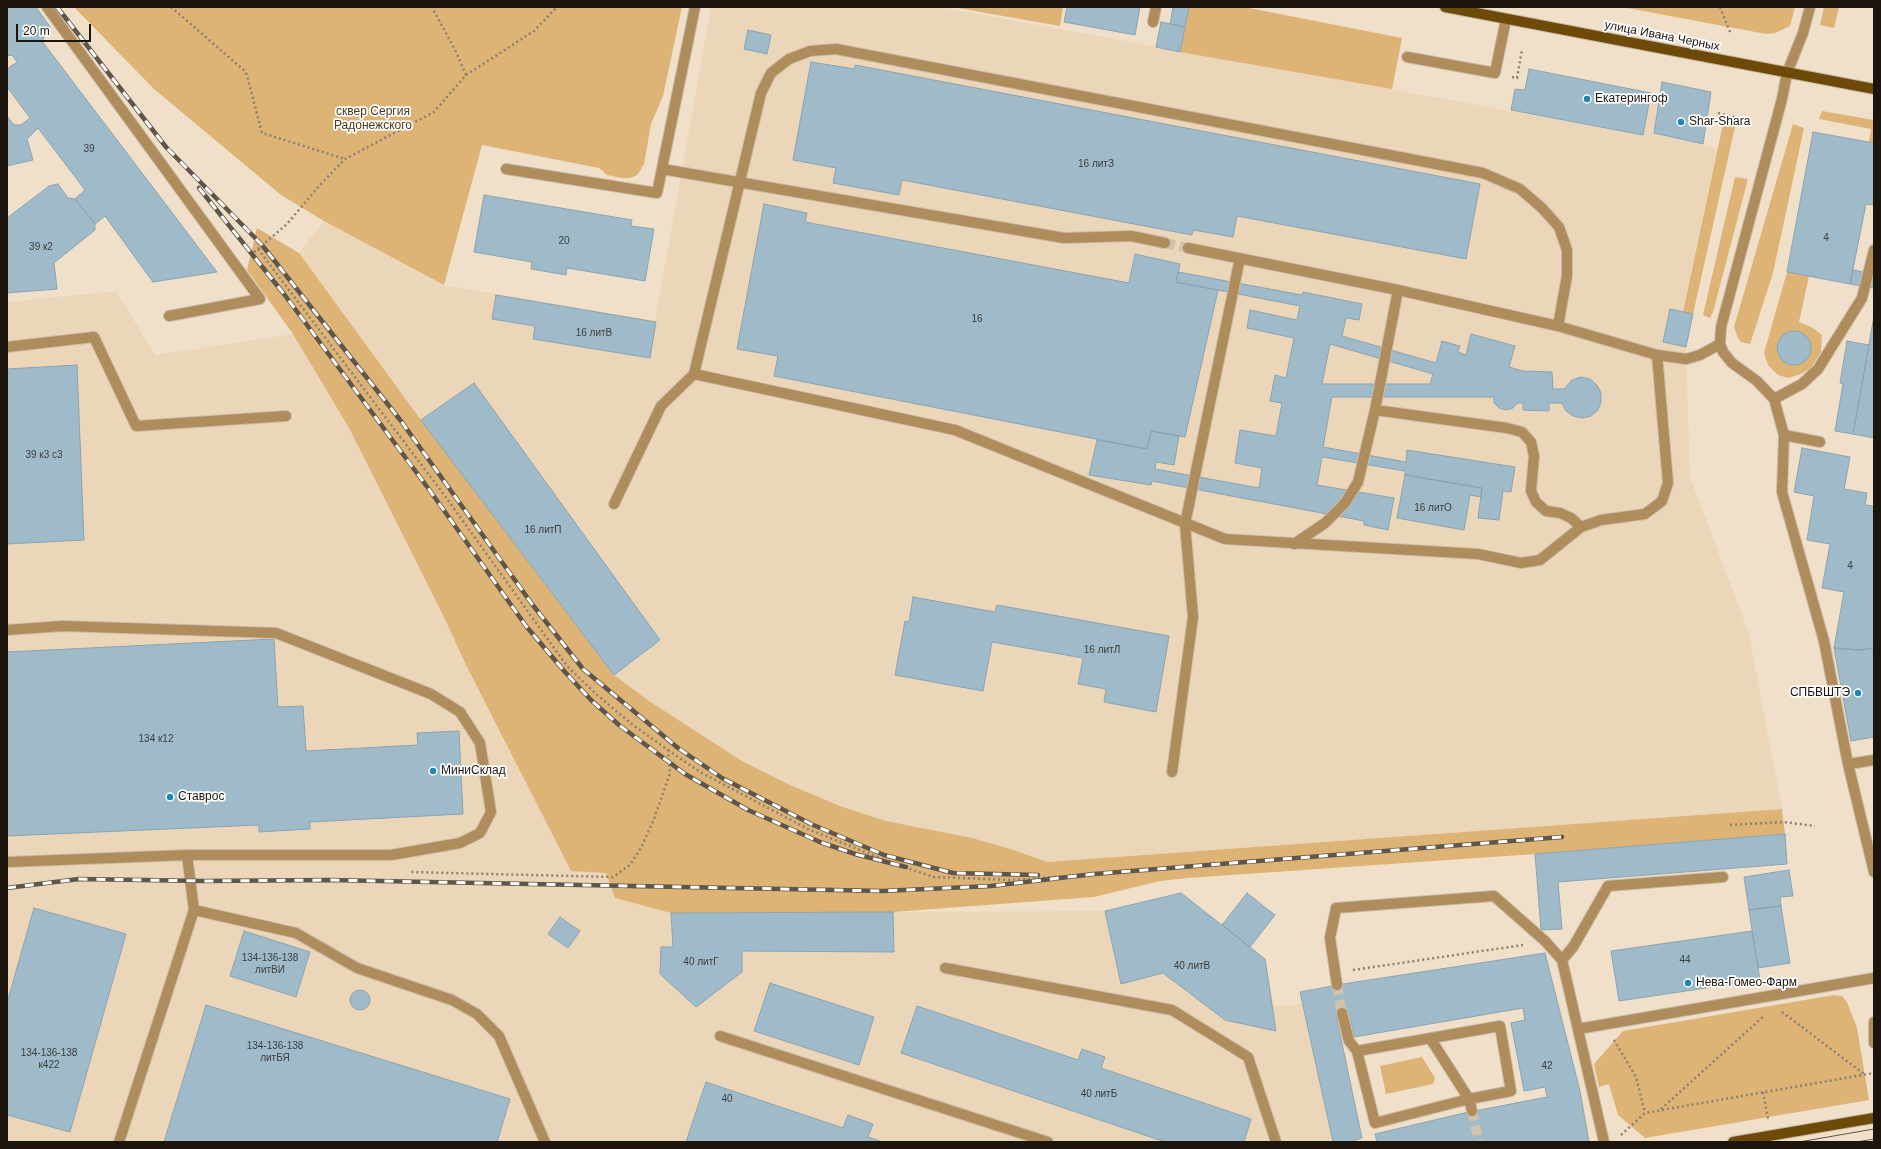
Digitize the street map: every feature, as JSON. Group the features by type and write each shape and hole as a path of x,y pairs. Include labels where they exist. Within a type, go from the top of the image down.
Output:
{"main road":[{"name":"улица Ивана Черных","path":"1445,7 1874,89"},
{"path":"1733,1142 1874,1118"}],"street":[{"path":"47,7 260,299 169,316"},
{"path":"506,169 657,193 695,7"},
{"path":"1153,22 1156,7"},
{"path":"1810,7 1803,33 1787,73 1782,99 1721,327 1720,344 1723,352 1732,363 1757,381 1774,399 1784,435 1782,492 1824,641 1848,764 1874,872"},
{"path":"1407,57 1495,73 1506,19"},
{"path":"614,504 661,406 694,374 761,93 771,73 789,59 810,51 836,49 1484,173 1520,189 1542,208 1559,227 1567,250 1567,276 1558,326"},
{"path":"662,169 1064,238 1131,236 1165,243"},
{"path":"1188,248 1398,290 1558,326 1657,355 1686,359 1700,355 1720,344"},
{"path":"1774,399 1802,384 1818,369 1862,298 1874,250"},
{"path":"1172,772 1193,617 1185,524 1240,258"},
{"path":"1294,544 1325,523 1345,503 1358,482 1375,410 1398,290"},
{"path":"7,347 94,337 136,426 286,416"},
{"path":"694,374 955,430 1185,524 1226,539 1478,554 1521,563 1540,560 1581,527 1601,520 1645,514 1662,501 1668,483 1657,355"},
{"path":"1375,410 1507,428 1522,432 1531,442 1534,456 1532,491 1536,502 1546,511 1571,518 1581,527"},
{"path":"1784,435 1820,442"},
{"path":"7,630 63,626 276,633 431,694 460,712 480,743 491,812 480,834 460,844 391,855 187,855 7,862"},
{"path":"1855,763 1874,760"},
{"path":"119,1142 194,910 187,855"},
{"path":"1562,960 1573,947 1608,886 1723,876"},
{"path":"1337,985 1330,938 1336,908 1494,896 1545,941 1562,960 1604,1142"},
{"path":"194,910 296,933 357,968 452,1000 477,1014 499,1036 545,1142"},
{"path":"945,968 1172,1010 1248,1057 1276,1142"},
{"path":"1578,1029 1874,978"},
{"path":"1342,1013 1349,1041 1357,1051 1375,1123 1511,1091 1500,1026 1357,1051"},
{"path":"1874,1022 1874,1044"},
{"path":"720,1036 1048,1142"},
{"path":"1430,1038 1469,1100 1472,1111"}],"path":[{"path":"171,7 246,72 262,133 346,159"},
{"path":"432,7 456,52 466,75"},
{"path":"234,265 258,249 287,224 319,186 346,159 434,112 466,75 534,32 557,7"},
{"path":"1720,7 1730,32"},
{"path":"1718,113 1744,120"},
{"path":"258,249 440,490 567,666 597,695 633,725 700,772 808,829 892,864 934,877 1012,880 1094,874"},
{"path":"405,872 572,878 613,877 630,865 641,848 654,819 670,773 668,750"},
{"path":"1730,825 1783,822 1815,826"},
{"path":"1335,973 1545,941"},
{"path":"1772,996 1775,1006 1865,1074"},
{"path":"1660,1110 1775,1006"},
{"path":"1615,1040 1636,1077 1645,1113"},
{"path":"1631,1126 1645,1113 1874,1073"},
{"path":"1763,1092 1768,1117"}],"shaded area":[{"path":"711,7 939,7 1643,135 1651,93 1660,95 1654,133 1717,149 1683,311 1693,314 1686,347 1690,477 1749,634 1782,809 1047,862 1011,849 972,838 886,821 840,806 790,785 742,761 649,701 614,675 421,420 299,253 324,221 444,285 655,321"},
{"path":"116,291 155,355 293,334 349,428 443,615 467,667 571,871 606,873 615,898 671,913 1105,911 1181,893 1265,959 1274,1006 1303,1004 1333,1142 7,1142 7,302"}],"green space":[{"name":"сквер Сергия Радонежского","path":"74,7 682,7 663,96 651,124 644,164 636,176 621,178 607,175 599,168 482,145 444,285 324,221 281,195 154,89"},
{"path":"952,7 1063,7 1060,26"},
{"path":"1189,7 1244,7 1402,38 1392,89 1180,52"},
{"path":"1622,7 1795,7 1790,26 1775,33 1766,34"},
{"path":"1824,7 1839,7 1834,28 1820,25"},
{"path":"1822,111 1874,120 1874,143 1869,142 1871,129 1819,119"},
{"path":"1723,124 1735,127 1693,314 1683,312"},
{"path":"1793,124 1804,128 1773,273 1750,344 1741,342 1734,327"},
{"path":"1735,177 1748,179 1713,312 1710,318 1703,315"},
{"path":"257,228 299,253 421,420 614,675 649,701 742,761 790,785 840,806 886,821 972,838 1011,849 1047,862 1782,809 1785,834 1535,854 1188,878 1160,881 1094,897 893,912 671,913 615,898 606,873 571,871 467,667 443,615 349,428 293,334 247,270"},
{"path":"1787,272 1809,276 1799,322 1813,328 1822,335 1821,352 1811,368 1801,374 1788,378 1778,375 1768,365 1764,353"},
{"path":"1834,995 1842,996 1847,1002 1857,1028 1869,1100 1645,1138 1618,1115 1609,1084 1599,1087 1594,1064 1623,1031"},
{"path":"1422,1057 1435,1078 1433,1084 1386,1094 1380,1066"}],"building":[{"path":"7,7 36,7 50,27 42,41 217,272 153,282 105,216 95,224 75,199 85,190 38,128 27,139 33,160 7,166 7,116 14,125 21,125 30,118 7,87 7,69 17,62 12,55 7,56"},
{"path":"1067,7 1140,7 1135,35 1064,22"},
{"path":"1173,7 1189,7 1185,27 1170,24"},
{"path":"1161,22 1185,27 1180,52 1156,47"},
{"path":"748,30 771,35 767,54 744,49"},
{"path":"811,62 855,69 855,65 1480,184 1466,259 1237,216 1233,237 1193,230 1192,235 902,180 899,195 833,183 836,168 793,160"},
{"path":"1529,69 1651,93 1643,135 1511,110 1515,89 1525,90"},
{"name":"Shar-Shara","path":"1662,82 1711,92 1703,144 1654,133"},
{"path":"1813,132 1874,143 1874,205 1866,204 1850,284 1787,272"},
{"path":"58,184 68,198 75,199 95,224 95,230 54,263 57,289 7,293 7,218 49,186"},
{"path":"484,195 632,220 631,226 654,229 645,281 567,268 566,275 531,269 532,262 474,252"},
{"path":"764,204 807,213 805,222 1129,283 1135,254 1180,264 1176,282 1218,290 1185,437 1151,431 1147,449 774,376 778,356 737,349"},
{"path":"1853,270 1874,274 1874,288 1850,284"},
{"path":"1178,272 1302,295 1303,292 1362,304 1359,320 1346,318 1342,336 1436,363 1442,341 1460,346 1458,352 1466,355 1471,334 1515,346 1509,367 1523,371 1552,372 1553,389 1564,389 1572,380 1581,377 1590,379 1597,385 1601,393 1601,402 1598,410 1591,416 1582,418 1573,416 1566,411 1562,403 1549,403 1549,411 1523,410 1523,403 1517,403 1513,408 1506,410 1499,408 1494,403 1494,397 1332,397 1323,447 1406,462 1407,450 1515,467 1511,492 1503,491 1499,520 1478,518 1482,488 1405,475 1405,471 1322,457 1317,485 1394,498 1388,530 1364,525 1364,521 1152,481 1151,485 1089,475 1097,440 1147,449 1151,431 1179,436 1174,465 1156,462 1155,469 1259,488 1262,468 1235,463 1240,430 1276,436 1282,403 1270,401 1275,375 1286,378 1294,338 1247,328 1250,310 1297,320 1300,306 1176,282","holes":["1330,344 1433,374 1430,384 1322,384"]},
{"path":"496,295 656,322 650,358 533,339 535,326 492,319"},
{"path":"1670,309 1693,314 1686,347 1663,342"},
{"path":"1874,316 1874,438 1853,434"},
{"path":"1791,331 1797,331 1801,332 1808,338 1811,348 1810,355 1804,362 1797,365 1791,365 1787,364 1780,358 1777,351 1777,345 1778,341 1784,334"},
{"path":"1847,341 1869,345 1853,434 1835,431 1843,384 1840,383"},
{"path":"77,365 84,540 7,544 7,369"},
{"path":"474,383 660,640 614,675 421,420"},
{"path":"1802,448 1850,457 1844,489 1867,493 1865,505 1874,506 1874,648 1859,650 1834,648 1844,592 1822,588 1830,544 1807,540 1814,496 1794,492"},
{"path":"1405,475 1482,488 1481,497 1470,495 1464,530 1397,518"},
{"path":"913,597 995,612 997,605 1169,636 1156,712 1104,702 1106,689 1078,684 1083,658 992,642 983,691 895,675 905,621 909,622"},
{"path":"274,639 278,707 303,706 306,751 418,745 417,733 459,731 463,814 310,822 310,829 259,832 259,825 7,836 7,652"},
{"name":"СПБВШТЭ","path":"1834,648 1859,650 1874,648 1874,737 1851,741"},
{"path":"1785,834 1787,864 1558,882 1562,929 1541,930 1535,854"},
{"path":"1789,870 1793,896 1780,897 1781,906 1749,910 1744,877"},
{"path":"1181,893 1265,959 1276,1031 1225,1020 1163,973 1121,984 1105,911"},
{"path":"1247,893 1275,915 1250,947 1222,925"},
{"path":"1781,906 1790,963 1758,968 1749,910"},
{"path":"34,908 126,934 70,1132 7,1115 7,1003"},
{"path":"893,912 894,952 742,951 742,972 696,1007 660,974 661,947 673,947 671,913"},
{"path":"560,917 580,931 568,948 548,934"},
{"path":"244,931 310,952 296,997 230,976"},
{"path":"1752,931 1760,980 1619,1001 1611,951"},
{"path":"1545,953 1580,1091 1589,1142 1377,1142 1375,1134 1464,1113 1547,1097 1545,1087 1524,1091 1511,1023 1525,1020 1523,1008 1354,1037 1349,1012 1336,1015 1362,1138 1355,1140 1356,1142 1333,1142 1300,992"},
{"path":"770,983 874,1017 859,1065 754,1031"},
{"path":"360,990 367,993 370,1000 367,1007 360,1010 353,1007 350,1000 353,993"},
{"path":"206,1005 510,1099 497,1142 164,1142"},
{"path":"917,1006 1078,1060 1082,1049 1105,1057 1101,1068 1251,1119 1244,1142 1165,1142 901,1053"},
{"path":"706,1082 843,1128 848,1115 873,1124 868,1137 883,1142 686,1142"}],"tunnel":[{"path":"1165,243 1188,248"},
{"path":"1337,985 1342,1013"},
{"path":"1472,1111 1479,1142"}],"tram line":[{"path":"1799,1142 1874,1129"},
{"path":"1857,1142 1874,1139"}],"railway":[{"path":"57,7 166,147 262,245 401,421 532,604 583,669 678,748 722,778 811,824 884,855 953,873 1038,875"},
{"path":"199,188 284,294 428,488 526,626 591,700 619,725 685,774 748,810 820,842 855,854 906,867"},
{"path":"7,888 79,879 204,881 329,880 883,891 991,886 1094,874 1562,837"}],"place":[{"name":"Екатерингоф","path":"1587,99"},
{"name":"Shar-Shara","path":"1681,122"},
{"name":"СПБВШТЭ","path":"1858,693"},
{"name":"МиниСклад","path":"433,771"},
{"name":"Ставрос","path":"170,797"},
{"name":"Нева-Гомео-Фарм","path":"1688,983"}]}
